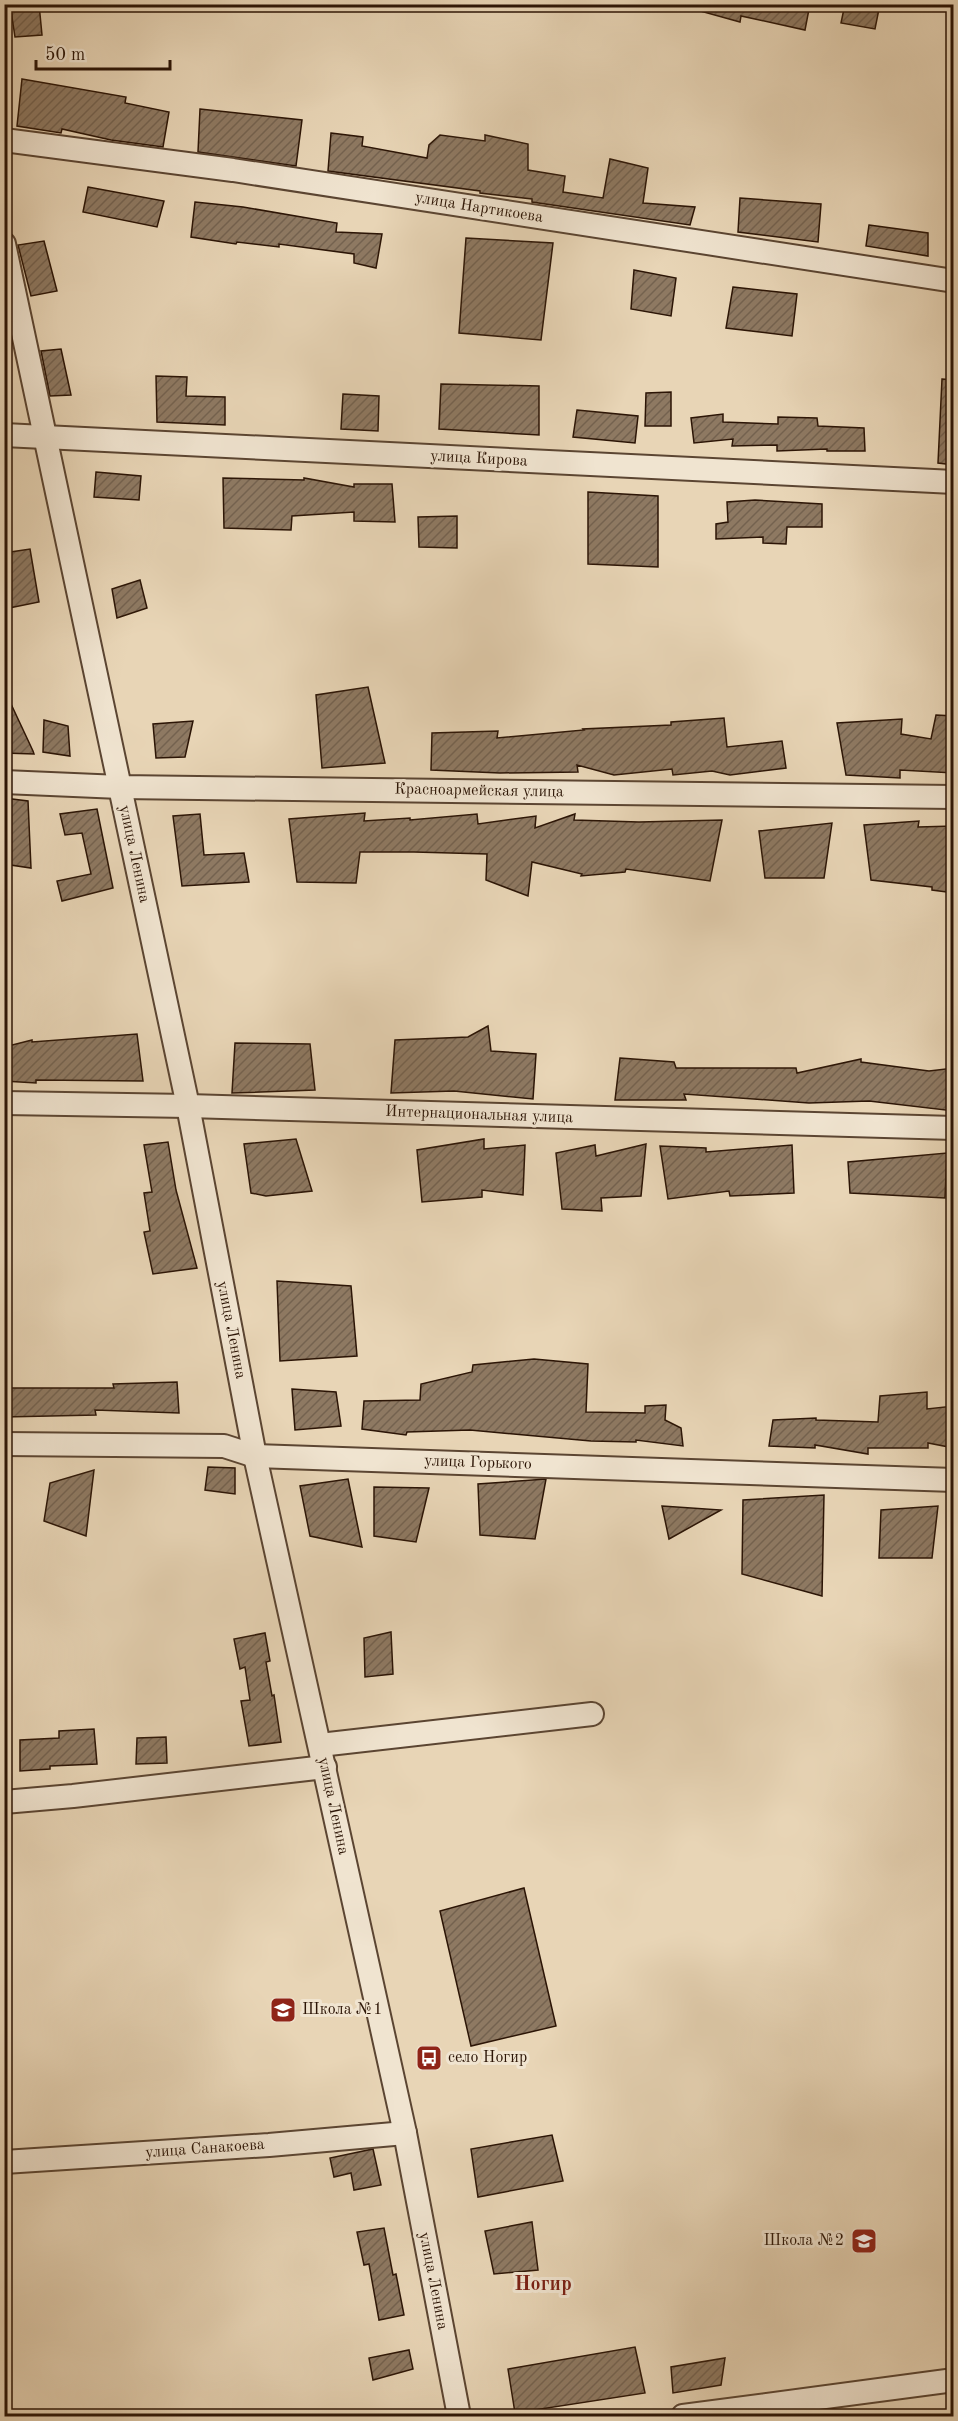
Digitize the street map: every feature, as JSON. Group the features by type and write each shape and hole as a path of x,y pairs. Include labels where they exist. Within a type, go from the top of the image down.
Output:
{"street":[{"name":"улица Нартикоева","path":"4,140 233,170 954,280"},
{"name":"улица Ленина","path":"4,244 188,1106 255,1456 405,2133 459,2416"},
{"name":"улица Кирова","path":"4,435 954,482"},
{"name":"Красноармейская улица","path":"4,782 120,787 954,797"},
{"name":"Интернациональная улица","path":"4,1104 188,1106 954,1128"},
{"name":"улица Горького","path":"4,1444 224,1446 255,1456 954,1480"},
{"path":"4,1802 73,1796 592,1713"},
{"name":"улица Санакоева","path":"4,2162 269,2145 405,2133"},
{"path":"683,2416 954,2380"}],"building":[{"path":"10,4 39,4 42,35 15,37"},
{"path":"694,4 810,4 805,30 741,16 740,22 693,9"},
{"path":"845,4 880,4 875,29 841,23"},
{"path":"22,79 126,97 125,103 169,112 163,147 111,140 62,129 61,133 17,126"},
{"path":"200,109 302,120 296,166 198,152"},
{"path":"331,133 363,137 362,146 427,158 429,145 440,135 485,141 485,135 528,144 528,170 565,176 563,192 603,198 610,159 648,168 643,203 695,207 690,225 532,202 532,199 480,193 480,191 328,171"},
{"path":"88,187 164,201 157,227 83,212"},
{"path":"740,198 821,204 818,242 738,232"},
{"path":"195,202 243,207 337,223 336,232 382,234 376,268 354,263 354,254 279,244 279,247 237,242 236,244 191,237"},
{"path":"869,225 928,233 928,256 866,246"},
{"path":"466,238 553,243 541,340 459,333"},
{"path":"44,241 57,291 31,296 18,245"},
{"path":"634,270 676,278 671,316 631,309"},
{"path":"733,287 797,294 792,336 726,328"},
{"path":"61,349 71,395 50,396 41,351"},
{"path":"156,376 187,377 186,396 225,397 225,425 157,422"},
{"path":"942,379 954,380 954,465 938,463"},
{"path":"441,384 539,386 539,435 439,429"},
{"path":"671,392 671,426 645,426 646,393"},
{"path":"343,394 379,396 378,431 341,429"},
{"path":"577,410 638,416 635,443 573,437"},
{"path":"723,414 723,422 778,424 778,417 817,418 818,426 864,428 865,451 827,451 827,449 777,451 777,445 732,446 733,439 694,443 691,418"},
{"path":"96,472 141,476 139,500 94,497"},
{"path":"223,478 304,480 304,478 354,487 354,484 392,484 395,522 354,521 354,512 292,516 291,530 224,528"},
{"path":"588,492 658,496 658,567 588,564"},
{"path":"755,500 822,504 822,527 787,527 786,544 763,543 763,537 716,539 716,524 728,522 727,502"},
{"path":"457,516 457,548 419,547 418,517"},
{"path":"30,549 39,602 4,609 4,553"},
{"path":"140,580 147,608 117,618 112,589"},
{"path":"368,687 385,763 322,768 316,695"},
{"path":"4,689 33,751 34,754 4,753"},
{"path":"936,715 954,716 954,773 900,770 900,778 846,775 837,723 902,719 901,734 931,739"},
{"path":"724,718 727,747 782,741 786,768 730,775 712,771 673,775 672,769 614,775 577,765 578,772 500,773 431,770 432,733 498,731 497,738 583,729 671,725 671,722"},
{"path":"44,720 68,726 70,756 43,752"},
{"path":"193,721 185,757 156,758 153,724"},
{"path":"4,798 28,801 31,868 4,864"},
{"path":"97,809 113,888 62,901 57,881 91,874 82,833 65,835 60,814"},
{"path":"365,813 364,821 410,818 410,820 477,814 478,824 536,816 535,828 575,814 574,820 639,822 722,820 710,881 626,869 625,872 581,876 582,874 532,862 528,896 486,880 487,854 360,852 356,883 297,882 289,819"},
{"path":"200,814 204,855 244,853 249,882 182,886 173,816"},
{"path":"919,821 918,827 954,826 954,893 932,890 932,887 871,880 864,825"},
{"path":"832,823 824,878 765,878 759,831"},
{"path":"488,1026 491,1051 536,1054 533,1099 454,1091 391,1093 395,1040 468,1037"},
{"path":"137,1034 143,1081 36,1080 36,1083 4,1081 4,1047 32,1040 32,1042"},
{"path":"235,1043 310,1044 315,1090 232,1093"},
{"path":"620,1058 674,1062 676,1068 796,1068 797,1073 861,1059 861,1062 929,1071 954,1068 954,1111 869,1101 809,1103 684,1094 686,1100 615,1100"},
{"path":"296,1139 312,1191 266,1196 251,1193 244,1144"},
{"path":"484,1139 484,1149 525,1145 523,1195 482,1190 482,1197 422,1202 417,1150"},
{"path":"168,1142 176,1190 197,1268 153,1274 144,1232 150,1231 144,1193 152,1192 144,1145"},
{"path":"646,1144 641,1196 601,1198 602,1211 562,1209 556,1153 595,1145 596,1156"},
{"path":"792,1145 794,1193 730,1196 729,1191 668,1199 660,1146 706,1148 706,1152"},
{"path":"947,1153 945,1198 850,1193 848,1162"},
{"path":"277,1281 351,1286 357,1356 280,1361"},
{"path":"534,1359 588,1364 586,1412 645,1413 645,1406 666,1405 665,1420 681,1428 683,1446 636,1440 636,1442 591,1441 470,1430 407,1432 406,1435 362,1429 364,1401 420,1400 421,1384 472,1372 473,1365"},
{"path":"177,1382 179,1413 95,1410 96,1415 4,1417 4,1388 114,1388 113,1384"},
{"path":"292,1389 336,1392 341,1426 295,1430"},
{"path":"927,1392 927,1409 954,1406 954,1448 928,1443 928,1448 868,1448 868,1454 815,1445 815,1448 769,1446 773,1420 816,1418 816,1420 878,1422 880,1396"},
{"path":"208,1467 235,1468 235,1494 205,1490"},
{"path":"94,1470 86,1536 44,1521 50,1483"},
{"path":"348,1479 362,1547 310,1536 300,1486"},
{"path":"546,1479 535,1539 480,1535 478,1484"},
{"path":"374,1487 429,1488 416,1542 374,1536"},
{"path":"824,1495 822,1596 742,1574 743,1500"},
{"path":"662,1506 721,1510 669,1539"},
{"path":"938,1506 932,1558 879,1558 881,1510"},
{"path":"391,1632 393,1674 365,1677 364,1638"},
{"path":"265,1633 270,1661 266,1662 281,1742 249,1746 241,1701 250,1700 245,1667 240,1669 234,1639"},
{"path":"94,1729 97,1764 50,1766 50,1769 20,1771 20,1740 59,1738 59,1731"},
{"path":"166,1737 167,1763 136,1764 137,1738"},
{"path":"524,1888 556,2026 471,2046 440,1911"},
{"path":"552,2135 563,2181 478,2197 471,2149"},
{"path":"373,2149 381,2185 354,2190 351,2173 334,2177 330,2158"},
{"path":"532,2222 538,2270 494,2274 485,2231"},
{"path":"384,2228 404,2315 379,2320 369,2264 364,2265 357,2232"},
{"path":"635,2347 645,2393 515,2413 508,2369"},
{"path":"409,2350 413,2369 373,2380 369,2358"},
{"path":"725,2358 721,2385 673,2393 671,2367"}],"place":[{"name":"Школа №1","path":"283,2010"},
{"name":"село Ногир","path":"429,2058"},
{"name":"Школа №2","path":"864,2241"}],"district":[{"name":"Ногир","path":"543,2285"}]}
